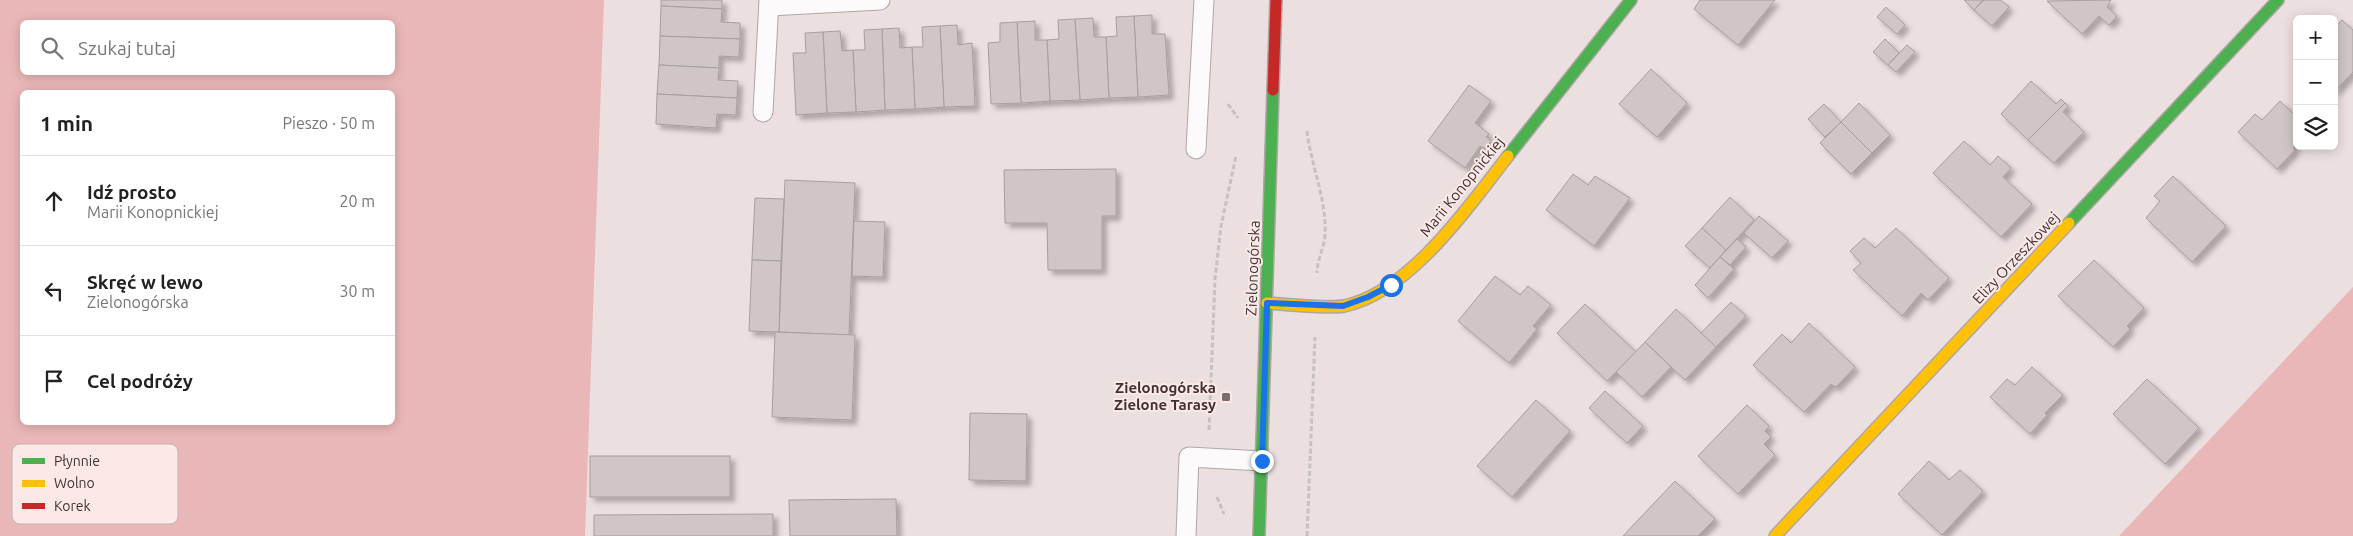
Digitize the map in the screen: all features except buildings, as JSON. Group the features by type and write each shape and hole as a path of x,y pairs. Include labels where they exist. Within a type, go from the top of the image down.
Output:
{"street":[{"name":"Zielonogórska","path":"1259,536 1276,0"},
{"name":"Marii Konopnickiej","path":"1267,303 1343,306 1368,297 1391,285 1412,268 1458,220 1630,0"},
{"name":"Elizy Orzeszkowej","path":"1775,536 2278,0"}],"lane":[{"path":"763,112 769,3 880,0"},
{"path":"1196,149 1204,0"},
{"path":"1186,536 1189,457 1208,456 1262,461"}],"path":[{"path":"1237,128 1238,109"},
{"path":"1306,126 1324,209 1325,237 1317,262 1317,304 1307,536"},
{"path":"1224,519 1224,511 1207,485 1215,279 1221,226 1236,147"}],"shaded area":[{"path":"0,0 604,0 585,536 0,536"},
{"path":"2353,287 2353,536 2119,536"}],"traffic: fast":[{"path":"1508,156 1631,0"},
{"path":"2069,223 2278,0"},
{"path":"1259,536 1273,90"}],"traffic: slow":[{"path":"1267,303 1317,307 1344,306 1368,298 1392,284 1436,245 1508,156"},
{"path":"1775,536 2069,223"}],"traffic: jam":[{"path":"1273,90 1276,0"}],"place":[{"name":"Zielonogórska Zielone Tarasy","path":"1226,397"}],"route":[{"path":"1262,461 1267,303 1343,306 1368,297 1391,285"}]}
